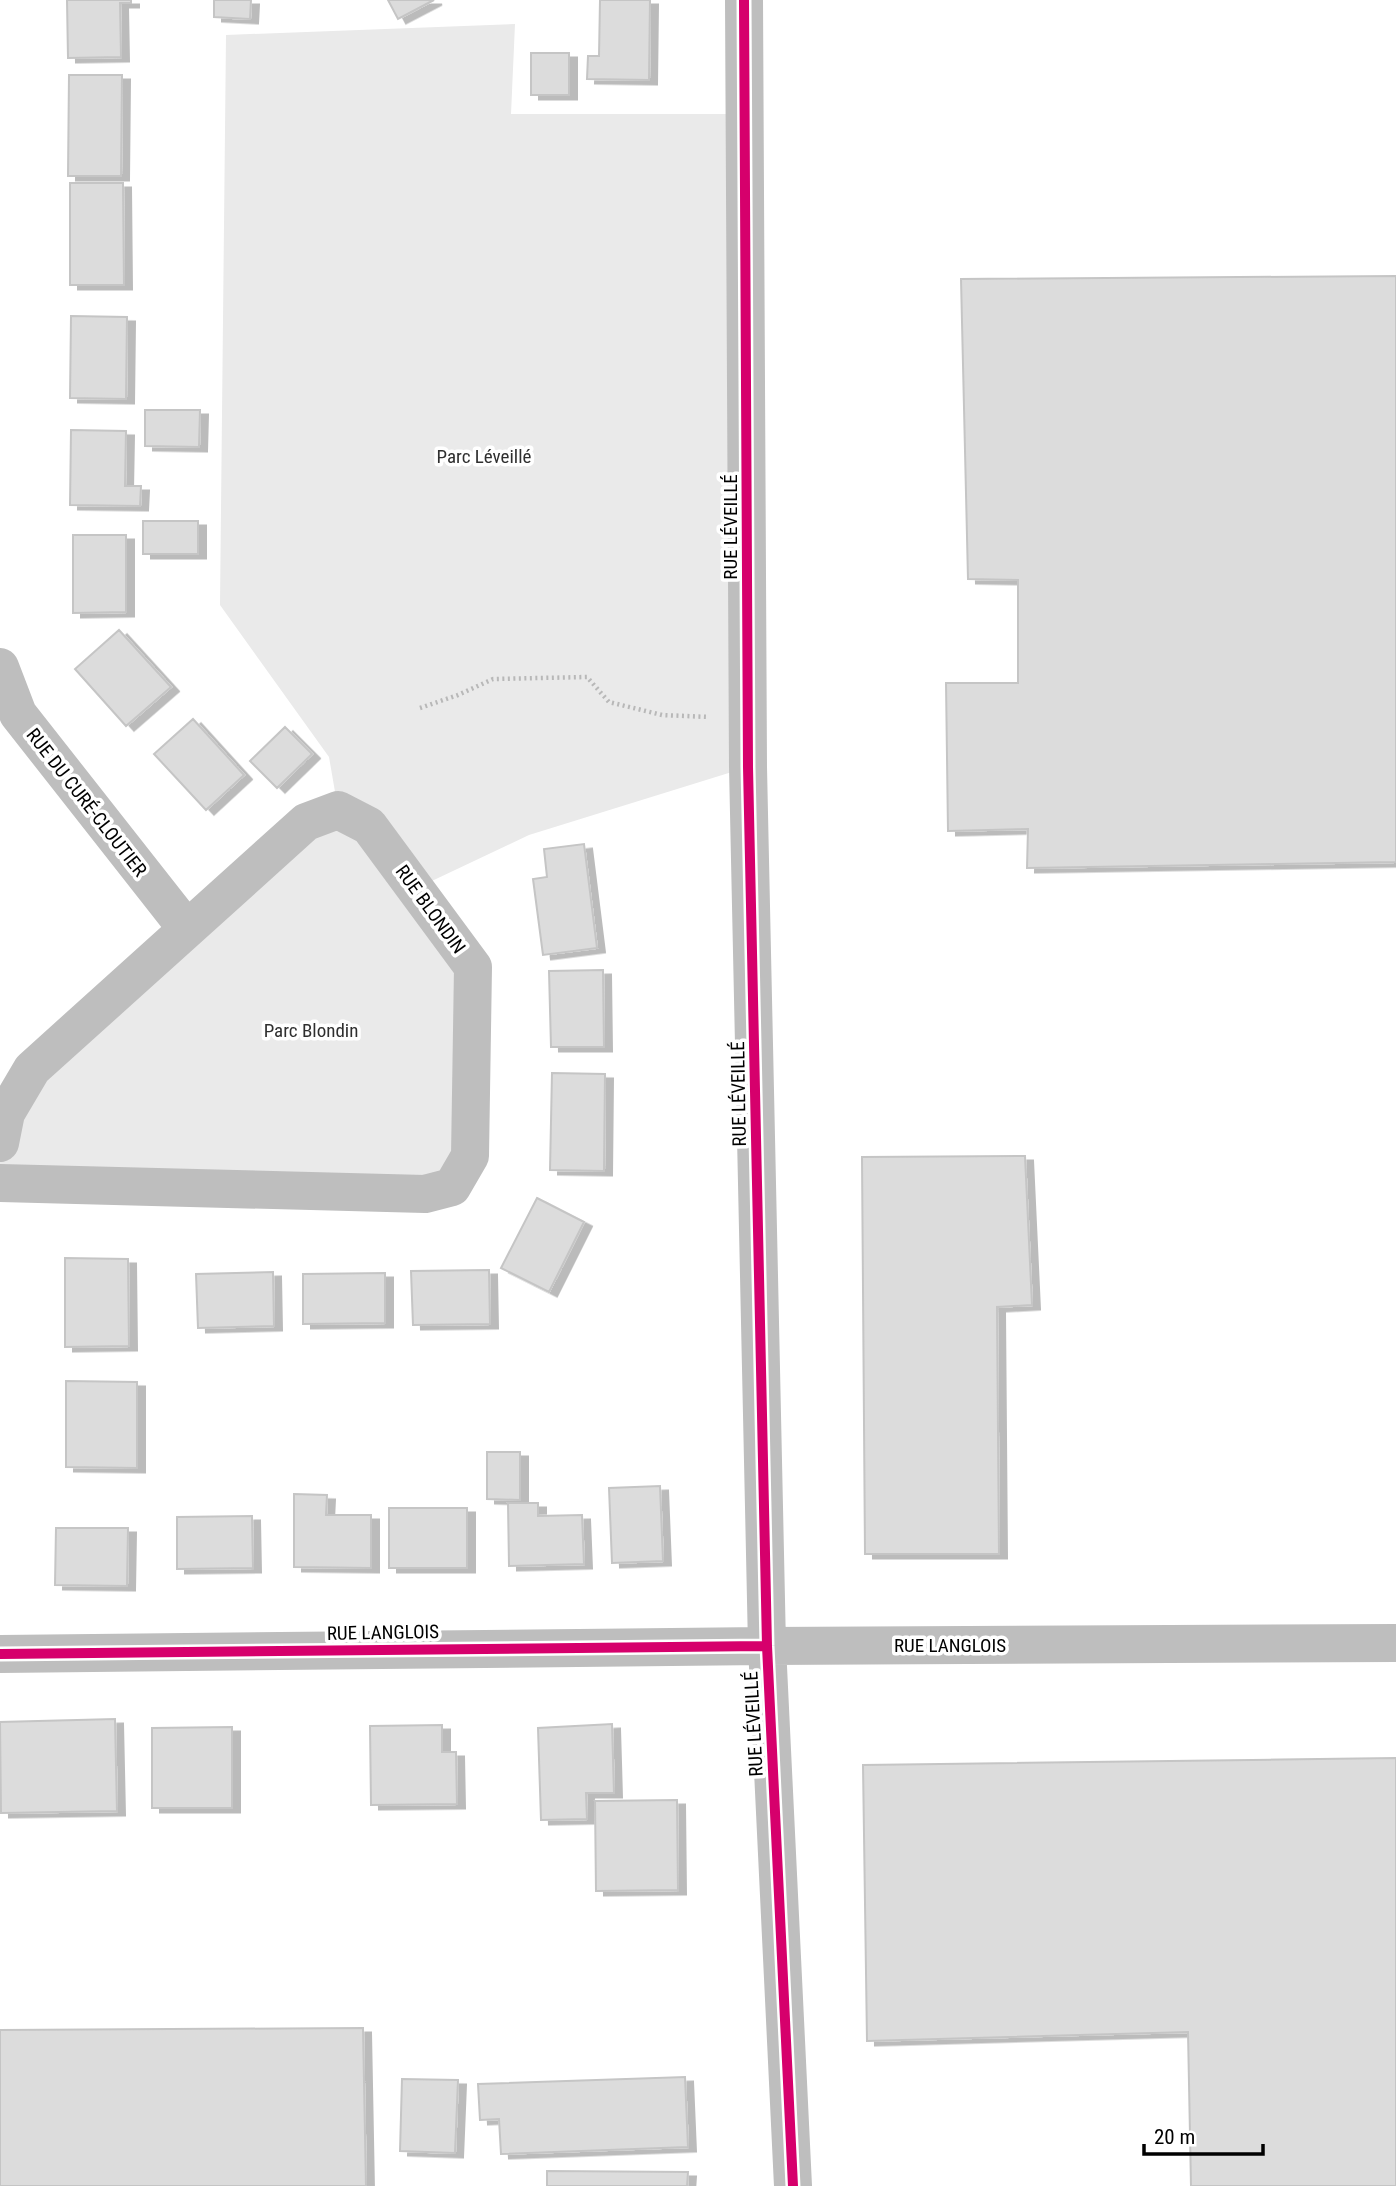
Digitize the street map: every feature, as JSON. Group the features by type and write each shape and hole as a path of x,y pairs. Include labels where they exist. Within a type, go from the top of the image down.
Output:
{"street":[{"name":"RUE LÉVEILLÉ","path":"744,0 749,719 767,1646 793,2186"},
{"name":"RUE DU CURÉ-CLOUTIER","path":"0,667 18,714 187,929"},
{"name":"RUE BLONDIN","path":"0,1143 6,1113 32,1069 306,822 338,810 369,826 473,967 470,1156 452,1187 425,1194 0,1183"},
{"name":"RUE LANGLOIS","path":"0,1654 1396,1643"}],"path":[{"path":"420,709 493,678 587,677 608,702 662,715 749,719"}],"green space":[{"name":"Parc Léveillé","path":"515,24 511,114 745,114 748,767 529,835 417,888 473,967 452,1187 0,1183 0,1143 6,1113 338,809 329,757 220,605 226,35"}],"building":[{"path":"67,0 131,0 131,3 120,3 121,57 68,58"},
{"path":"214,0 251,0 250,19 214,17"},
{"path":"388,0 434,0 398,19"},
{"path":"600,0 650,0 649,80 587,79 588,56 599,56"},
{"path":"531,53 569,53 569,95 531,95"},
{"path":"69,75 122,75 121,176 68,176"},
{"path":"70,183 123,183 124,285 70,285"},
{"path":"1396,276 1396,862 1027,868 1028,829 948,831 946,683 1018,683 1018,580 968,579 961,279"},
{"path":"71,316 127,317 126,399 70,398"},
{"path":"145,410 200,410 199,447 145,446"},
{"path":"71,430 126,431 125,486 141,486 140,506 70,505"},
{"path":"143,521 198,521 198,554 143,554"},
{"path":"73,535 126,535 126,612 73,613"},
{"path":"119,630 171,687 126,726 75,669"},
{"path":"193,719 244,775 206,810 154,754"},
{"path":"285,727 312,754 277,788 250,761"},
{"path":"584,844 597,948 543,955 533,879 547,877 544,849"},
{"path":"603,970 604,1047 551,1047 549,971"},
{"path":"552,1073 605,1074 604,1171 550,1170"},
{"path":"1025,1156 1032,1305 997,1307 999,1554 865,1554 862,1157"},
{"path":"537,1198 584,1222 549,1292 501,1268"},
{"path":"65,1258 128,1259 129,1346 65,1347"},
{"path":"489,1270 490,1324 413,1325 411,1271"},
{"path":"273,1272 274,1326 198,1328 196,1274"},
{"path":"385,1273 385,1323 303,1324 303,1274"},
{"path":"66,1381 137,1382 137,1468 66,1467"},
{"path":"487,1452 520,1452 520,1500 487,1499"},
{"path":"660,1486 663,1561 612,1563 609,1488"},
{"path":"294,1494 327,1495 326,1515 371,1515 371,1568 294,1567"},
{"path":"508,1503 538,1503 538,1516 582,1515 584,1564 509,1566"},
{"path":"389,1508 467,1508 467,1568 389,1568"},
{"path":"252,1516 253,1568 177,1569 177,1517"},
{"path":"56,1528 128,1528 127,1586 55,1585"},
{"path":"115,1719 117,1811 1,1813 0,1722"},
{"path":"612,1724 614,1793 586,1793 587,1819 541,1820 538,1728"},
{"path":"442,1725 442,1752 456,1752 457,1804 371,1805 370,1726"},
{"path":"232,1727 232,1808 152,1808 152,1728"},
{"path":"1396,1758 1396,2186 1191,2186 1188,2032 867,2041 863,1765"},
{"path":"677,1800 678,1890 596,1891 595,1801"},
{"path":"363,2028 366,2186 0,2186 0,2030"},
{"path":"685,2077 688,2147 501,2154 499,2119 480,2120 478,2084"},
{"path":"402,2079 458,2080 455,2153 400,2151"},
{"path":"547,2171 688,2172 687,2186 547,2186"}],"cycle path":[{"path":"744,0 748,767 767,1646 793,2186"},
{"path":"0,1654 767,1646"}],"park label":[{"name":"Parc Blondin","path":"311,1030"}]}
